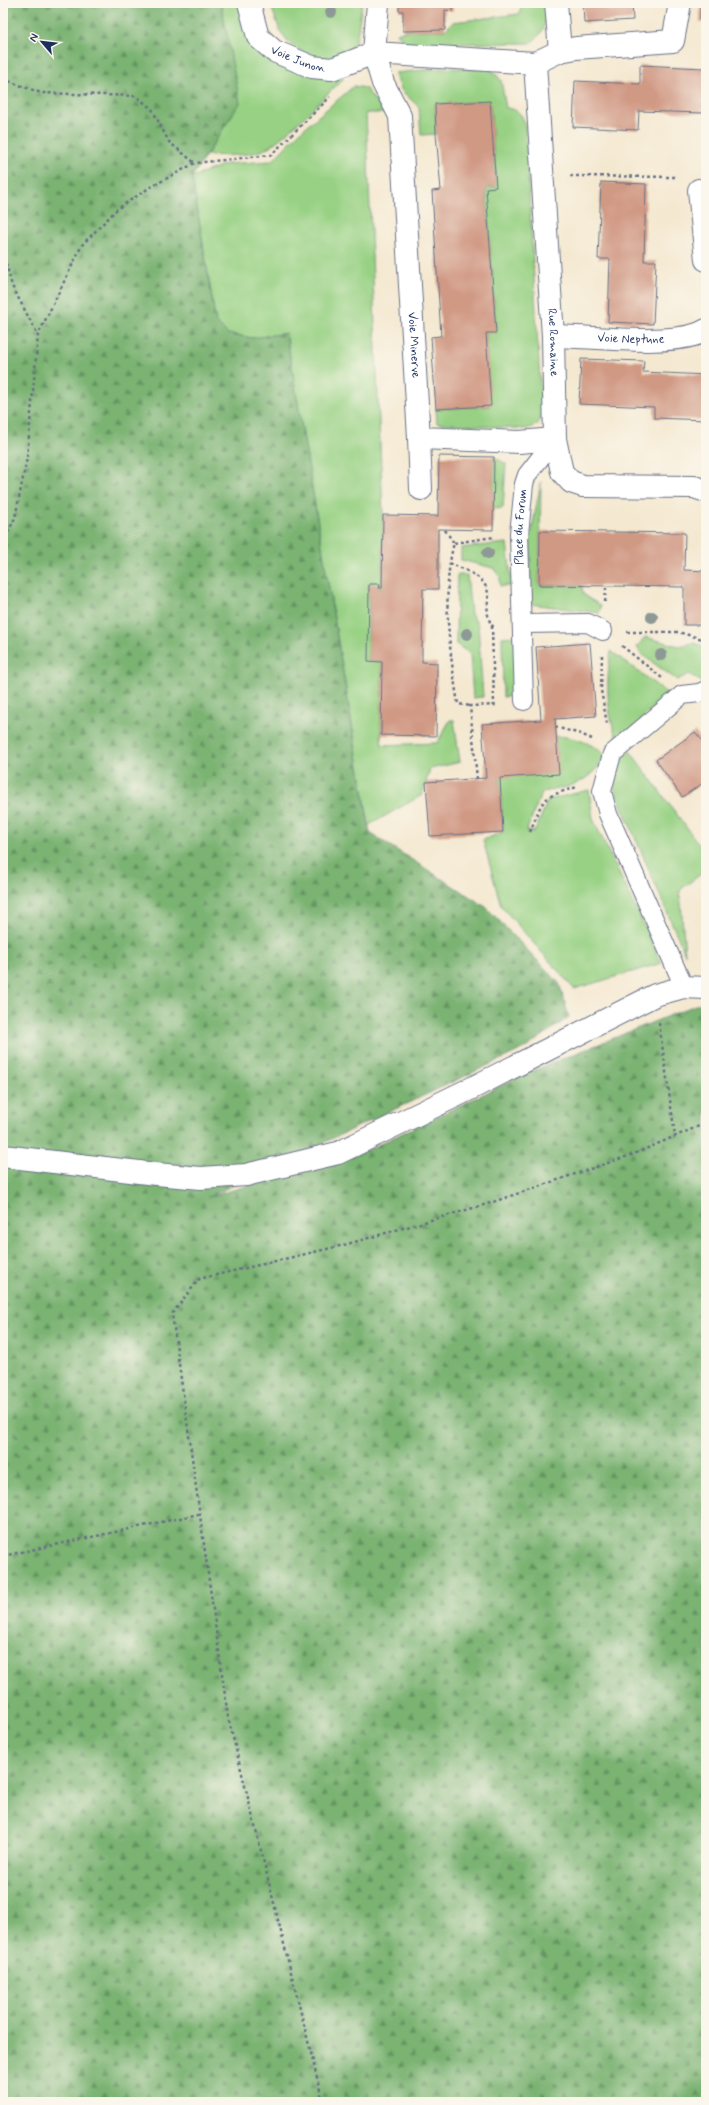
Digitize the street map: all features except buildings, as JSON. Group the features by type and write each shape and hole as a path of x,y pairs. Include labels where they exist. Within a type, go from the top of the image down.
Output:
{"street":[{"name":"Voie Junon","path":"249,3 258,37 274,51 292,60 312,67 332,69 374,53"},
{"path":"378,3 374,53 535,63 560,51 673,41 680,3"},
{"path":"556,3 560,51"},
{"name":"Voie Minerve","path":"374,53 383,83 400,116 421,488"},
{"name":"Rue Romaine","path":"535,63 541,176 553,336 555,439 562,472 570,482 583,486 694,487 706,491"},
{"path":"699,190 706,260"},
{"name":"Voie Neptune","path":"553,336 674,340 697,336 706,330"},
{"path":"419,438 519,442 555,439"},
{"path":"3,1156 201,1178 246,1175 338,1153 470,1089 655,995 684,987 706,988"}],"lane":[{"name":"Place du Forum","path":"524,701 523,624 519,534 527,475 555,439"},
{"path":"523,624 588,623 603,631"},
{"path":"684,987 608,814 602,791 612,754 682,694 699,693 706,690"}],"path":[{"path":"3,79 41,93 136,96 152,110 169,142 195,163"},
{"path":"3,543 15,518 27,458 38,335 82,245 117,209 149,188 195,163 271,155 331,96"},
{"path":"541,176 690,177 699,190"},
{"path":"3,252 12,286 38,335"},
{"path":"445,530 454,543 449,563 450,655 458,704 470,706 494,705 524,701"},
{"path":"454,543 519,534"},
{"path":"449,563 476,576 487,590 486,616 492,626 494,705"},
{"path":"492,626 523,624"},
{"path":"603,631 678,632 706,640"},
{"path":"603,631 682,694"},
{"path":"603,631 601,690 612,754"},
{"path":"470,706 477,779"},
{"path":"555,727 582,734 597,741 612,754"},
{"path":"530,832 542,802 548,796 583,786 607,774"},
{"path":"655,995 675,1136"},
{"path":"323,2102 228,1717 172,1314 200,1279 344,1245 487,1204 634,1154 706,1122"},
{"path":"3,1556 199,1514"}],"green space":[{"path":"3,3 221,3 240,103 192,177 216,323 228,334 253,338 286,333 370,833 486,907 559,983 569,1017 527,1047 208,1197 357,1155 527,1073 703,1002 706,1003 706,2102 3,2102"},
{"path":"221,3 239,3 311,74 344,78 280,139 269,147 255,153 220,156 207,155 239,103"},
{"path":"270,3 362,3 357,37 348,53 332,59 312,57 291,45 280,31"},
{"path":"523,3 546,3 546,21 543,30 531,43 406,44 397,33 403,31 445,30 453,22 519,14"},
{"path":"443,68 491,69 501,80 506,108 513,109 518,112 525,123 542,416 537,425 526,429 437,423 436,409 490,406 486,333 496,332 486,188 496,187 490,101 435,104 436,134 421,135 419,107 402,91 395,73"},
{"path":"354,86 365,88 385,113 366,113 383,515 382,588 379,588 380,585 369,584 368,661 382,662 382,745 437,743 450,720 454,720 460,762 430,769 422,795 369,825 286,333 253,338 228,334 216,323 192,177 226,164 272,161 301,131"},
{"path":"494,457 506,464 503,508 493,509"},
{"path":"541,482 539,585 582,586 583,594 601,606 599,613 531,604 530,539"},
{"path":"507,543 512,586 500,586 500,577 493,568 461,560 461,548"},
{"path":"457,575 467,575 471,614 478,625 483,697 473,698 470,654 456,644"},
{"path":"516,636 519,695 503,697 502,637"},
{"path":"645,637 679,646 694,643 706,647 706,679 702,682 689,674 677,680 641,654 637,647"},
{"path":"611,651 668,694 618,741 611,719 608,697 608,674"},
{"path":"556,736 575,739 587,743 604,754 604,759 591,774 577,783 542,792 526,832 535,831 548,800 589,790 593,819 662,963 574,989 501,906 483,840 503,832 500,778"},
{"path":"630,751 706,854 706,870 680,890 685,954 614,788 614,764"}]}
